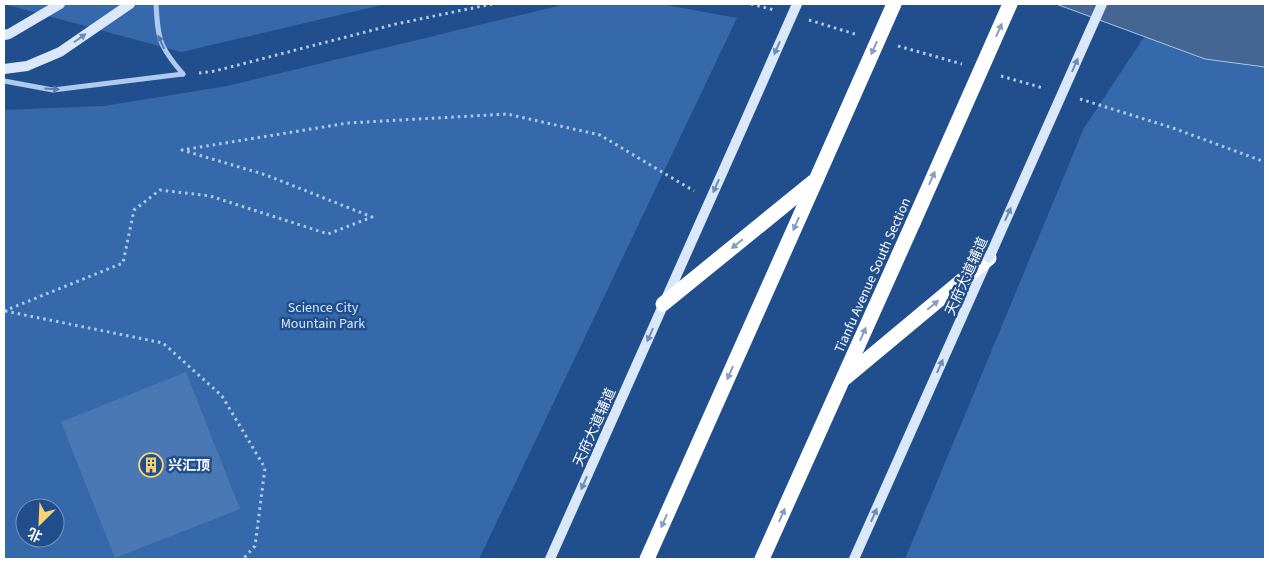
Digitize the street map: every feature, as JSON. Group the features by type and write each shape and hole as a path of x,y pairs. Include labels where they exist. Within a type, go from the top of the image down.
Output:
{"highway":[{"path":"647,559 894,4"},
{"name":"Tianfu Avenue South Section","path":"762,559 1010,4"},
{"path":"664,304 816,180"},
{"path":"842,381 989,258"}],"street":[{"path":"4,35 9,34 60,4"},
{"path":"4,69 27,66 60,52 130,4"},
{"path":"156,4 158,36 168,57 183,74"},
{"name":"天府大道辅道","path":"550,559 797,4"},
{"name":"天府大道辅道","path":"854,559 1102,4"},
{"path":"4,81 53,90 183,74"}],"path":[{"path":"183,74 215,71 396,24 492,4"},
{"path":"751,4 779,12"},
{"path":"808,20 865,37"},
{"path":"894,45 970,67"},
{"path":"999,75 1046,89"},
{"path":"1075,97 1174,128 1265,162"},
{"path":"4,311 122,262 134,210 160,190 210,196 328,234 372,217 266,175 182,150 338,124 507,114 600,135 710,200"},
{"path":"4,311 162,343 222,396 264,468 255,546 243,559"}],"green space":[{"path":"4,4 386,4 181,52"},
{"name":"Science City Mountain Park","path":"566,4 666,5 737,18 479,559 4,559 4,110 104,106 227,86"},
{"path":"1166,4 1265,4 1265,559 905,559 1084,128"}],"shaded area":[{"path":"1056,4 1265,4 1265,67 1205,59"}],"building":[{"name":"兴汇顶","path":"186,372 240,509 115,558 61,422"}],"place":[{"name":"兴汇顶","path":"151,465"}]}
